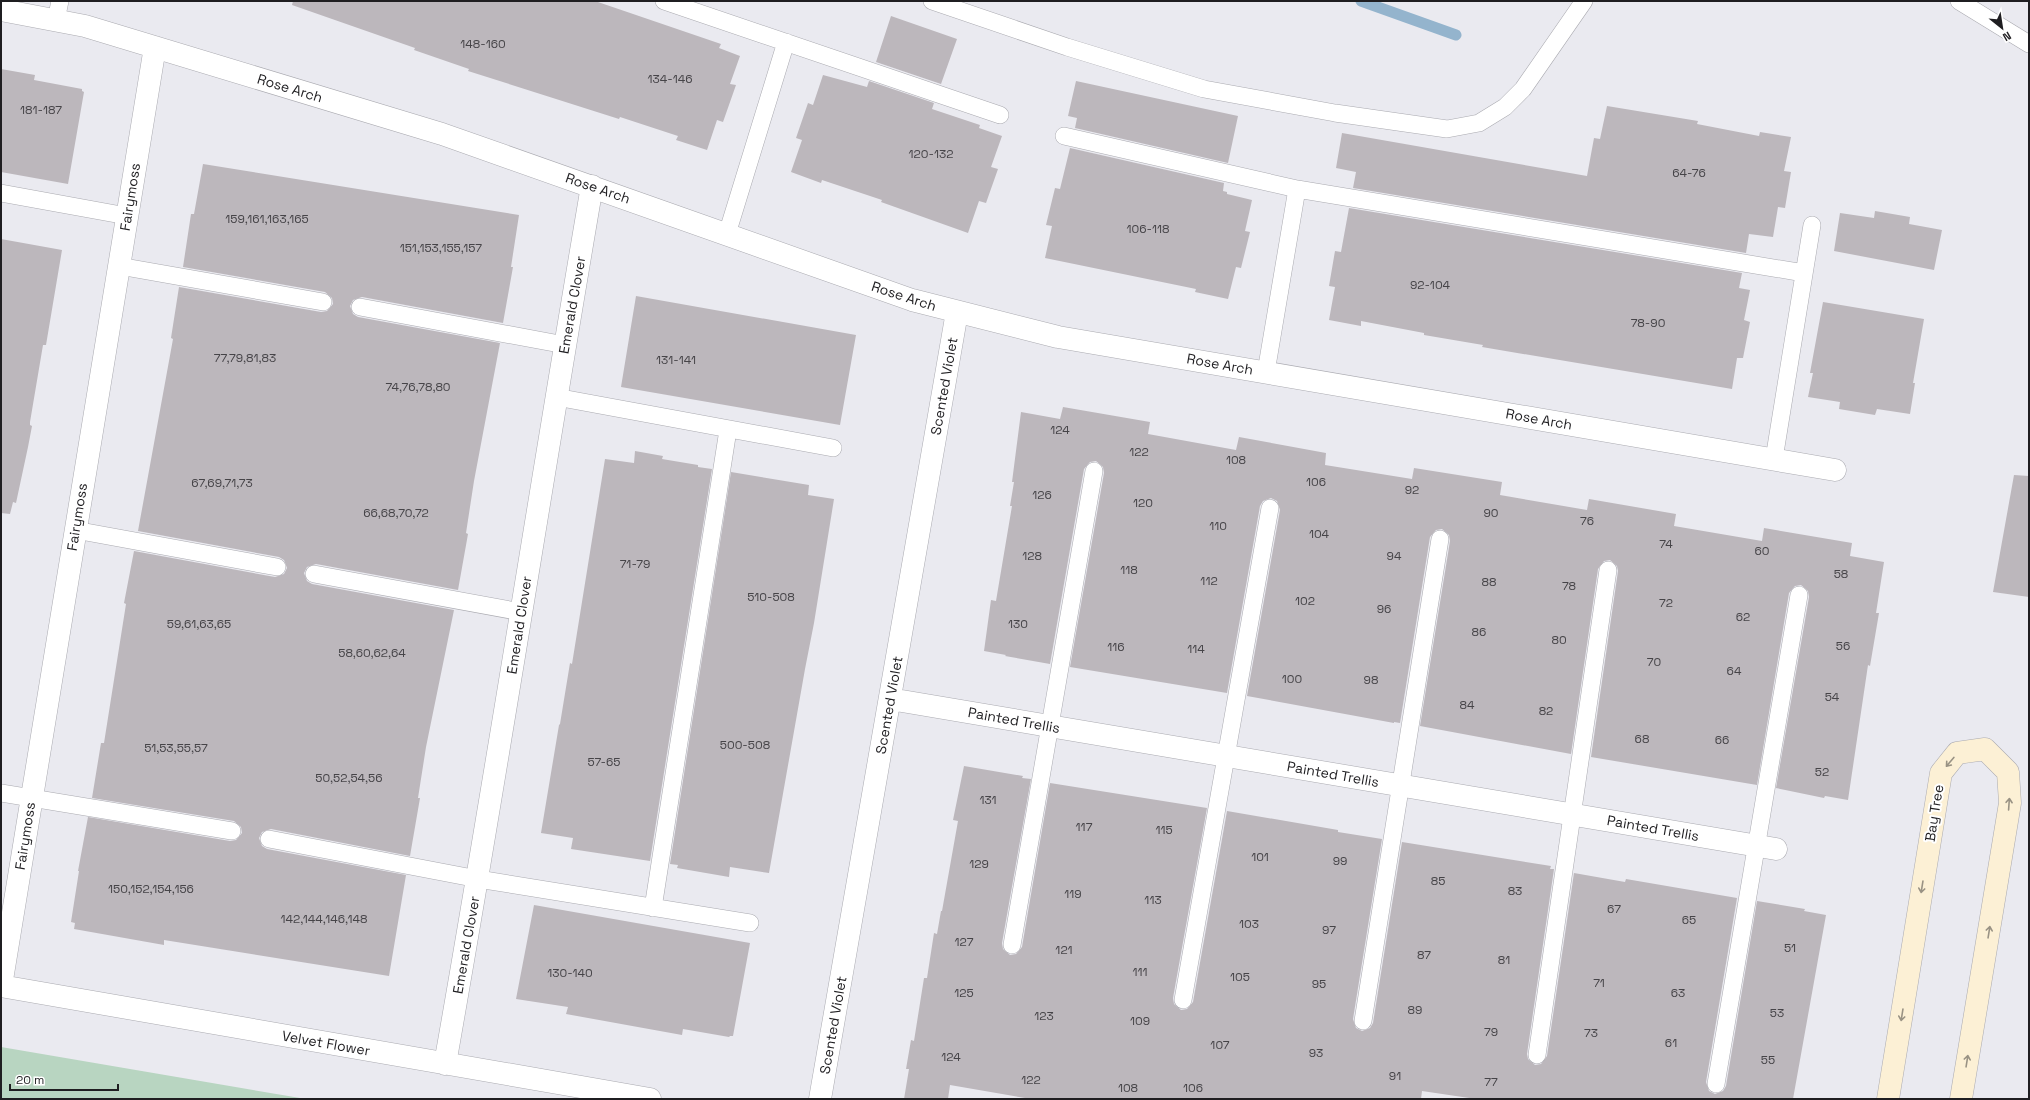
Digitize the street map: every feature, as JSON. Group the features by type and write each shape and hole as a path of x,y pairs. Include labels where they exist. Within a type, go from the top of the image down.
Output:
{"street":[{"name":"Rose Arch","path":"1,10 58,11 85,26 442,134 912,300 957,312 1058,337 1835,470"},
{"name":"Fairymoss","path":"1,986 155,47"},
{"name":"Emerald Clover","path":"445,1064 478,879 556,397 592,186"},
{"name":"Scented Violet","path":"820,1099 957,312"},
{"name":"Painted Trellis","path":"890,699 1766,847"},
{"name":"Bay Tree","path":"1888,1099 1941,773 1957,753 1985,749 2008,772 2010,803 1961,1099"},
{"name":"Velvet Flower","path":"1,986 650,1099"}],"lane":[{"path":"664,1 1000,115"},
{"path":"932,1 1067,47 1204,88 1336,113 1447,129 1479,123 1505,107 1523,89 1584,1"},
{"path":"1959,1 2029,44"},
{"path":"727,234 786,42"},
{"path":"1064,136 1297,189 1804,273"},
{"path":"1266,372 1297,189"},
{"path":"1,193 127,216"},
{"path":"1774,459 1812,226"},
{"path":"119,266 323,302"},
{"path":"360,307 565,345"},
{"path":"556,397 728,430 833,448"},
{"path":"653,908 728,430"},
{"path":"1012,945 1094,471"},
{"path":"1183,1000 1270,508"},
{"path":"75,530 277,567"},
{"path":"1363,1021 1440,539"},
{"path":"1537,1055 1608,570"},
{"path":"314,574 521,612"},
{"path":"1716,1084 1766,847 1799,595"},
{"path":"1,793 232,831"},
{"path":"268,839 478,879 750,924"}],"green space":[{"path":"1,1047 306,1099 1,1099"}],"building":[{"path":"293,1 595,1 721,44 719,48 740,56 730,84 736,85 723,122 717,120 707,150 676,140 678,136 620,117 619,119 468,71 469,69 414,50 415,48 292,5"},
{"path":"891,16 957,39 941,84 876,62"},
{"path":"1,69 35,75 34,80 82,89 84,92 68,184 1,172"},
{"path":"823,75 867,87 869,81 934,103 932,109 980,125 979,128 1002,136 991,167 998,169 986,203 979,201 968,233 881,202 882,200 822,180 821,183 791,172 802,140 796,138 808,103 813,105"},
{"path":"1076,81 1238,116 1228,163 1075,128 1077,118 1068,116"},
{"path":"1607,106 1698,121 1697,124 1759,136 1760,132 1791,137 1784,171 1791,172 1785,208 1778,207 1773,237 1749,234 1746,253 1353,188 1356,172 1336,168 1342,133 1587,176 1594,138 1600,139"},
{"path":"1070,148 1224,183 1223,191 1227,192 1227,194 1252,200 1245,231 1250,232 1241,268 1236,267 1228,299 1195,292 1196,289 1045,258 1052,226 1046,225 1055,188 1060,189"},
{"path":"203,164 519,215 511,267 513,267 503,323 362,297 353,300 350,306 353,314 358,317 500,343 474,481 466,533 468,534 458,590 316,564 307,567 304,573 307,581 312,584 454,610 426,747 418,798 420,798 410,856 271,829 262,832 259,838 262,846 267,849 406,875 389,976 164,940 164,945 74,929 75,923 71,922 78,871 88,817 230,841 236,840 242,833 241,827 234,821 92,798 101,743 104,743 126,604 124,603 134,551 275,577 284,574 287,568 284,560 279,557 138,531 173,339 171,338 179,287 321,312 327,311 333,304 332,298 325,292 183,267 191,214 194,214"},
{"path":"1349,208 1742,273 1739,288 1750,290 1744,320 1750,322 1743,358 1737,358 1732,389 1482,347 1483,345 1424,335 1424,333 1361,321 1361,326 1329,320 1335,287 1329,286 1335,251 1341,252"},
{"path":"1875,211 1910,217 1909,224 1942,230 1934,270 1834,251 1840,213 1874,218"},
{"path":"1,239 62,250 46,345 43,345 30,422 30,425 32,426 28,447 16,503 13,502 10,514 1,513"},
{"path":"636,296 856,335 840,425 621,387"},
{"path":"1823,302 1924,319 1913,383 1915,383 1910,414 1877,409 1875,415 1839,409 1840,402 1808,397 1813,373 1810,373"},
{"path":"1063,407 1150,422 1148,434 1236,450 1239,437 1326,453 1325,465 1412,479 1414,468 1502,482 1500,495 1587,510 1589,499 1676,514 1674,526 1762,541 1764,528 1852,543 1850,556 1884,562 1876,613 1879,613 1870,666 1868,665 1848,800 1825,796 1824,798 1776,788 1809,597 1808,591 1801,585 1795,586 1789,593 1757,785 1591,757 1618,571 1617,566 1610,560 1604,561 1598,569 1571,754 1420,726 1450,541 1449,535 1442,529 1436,530 1430,537 1400,723 1247,696 1280,510 1277,501 1271,498 1263,501 1260,506 1227,693 1070,667 1104,473 1103,467 1096,461 1090,462 1084,469 1050,664 984,651 991,600 996,601 1012,506 1010,506 1014,482 1012,482 1021,412 1060,419"},
{"path":"635,451 663,456 662,459 712,469 650,861 571,849 573,838 541,833 570,663 572,664 605,459 634,463"},
{"path":"731,472 809,485 808,495 834,499 814,623 769,873 730,867 729,877 677,868 678,865 670,864"},
{"path":"2014,475 2029,476 2029,597 1993,592"},
{"path":"964,766 1023,776 1022,778 1031,779 1002,943 1003,949 1010,955 1016,954 1022,947 1050,783 1207,808 1173,998 1174,1004 1181,1010 1187,1009 1193,1002 1227,811 1382,839 1353,1019 1356,1028 1362,1031 1370,1028 1373,1023 1402,842 1551,866 1550,869 1554,869 1527,1054 1528,1059 1535,1065 1541,1064 1547,1056 1574,873 1625,882 1626,879 1737,898 1706,1082 1709,1091 1715,1094 1723,1091 1726,1086 1757,901 1805,909 1804,911 1826,915 1793,1099 1476,1099 1422,1091 1421,1099 1031,1099 950,1085 948,1099 904,1099 909,1069 906,1069 911,1040 914,1041 924,978 927,978 934,933 937,934 942,911 958,821 953,820"},
{"path":"534,905 750,943 733,1036 729,1037 683,1029 682,1035 566,1014 568,1007 516,999"}],"waterway":[{"path":"1361,1 1456,35"}]}
